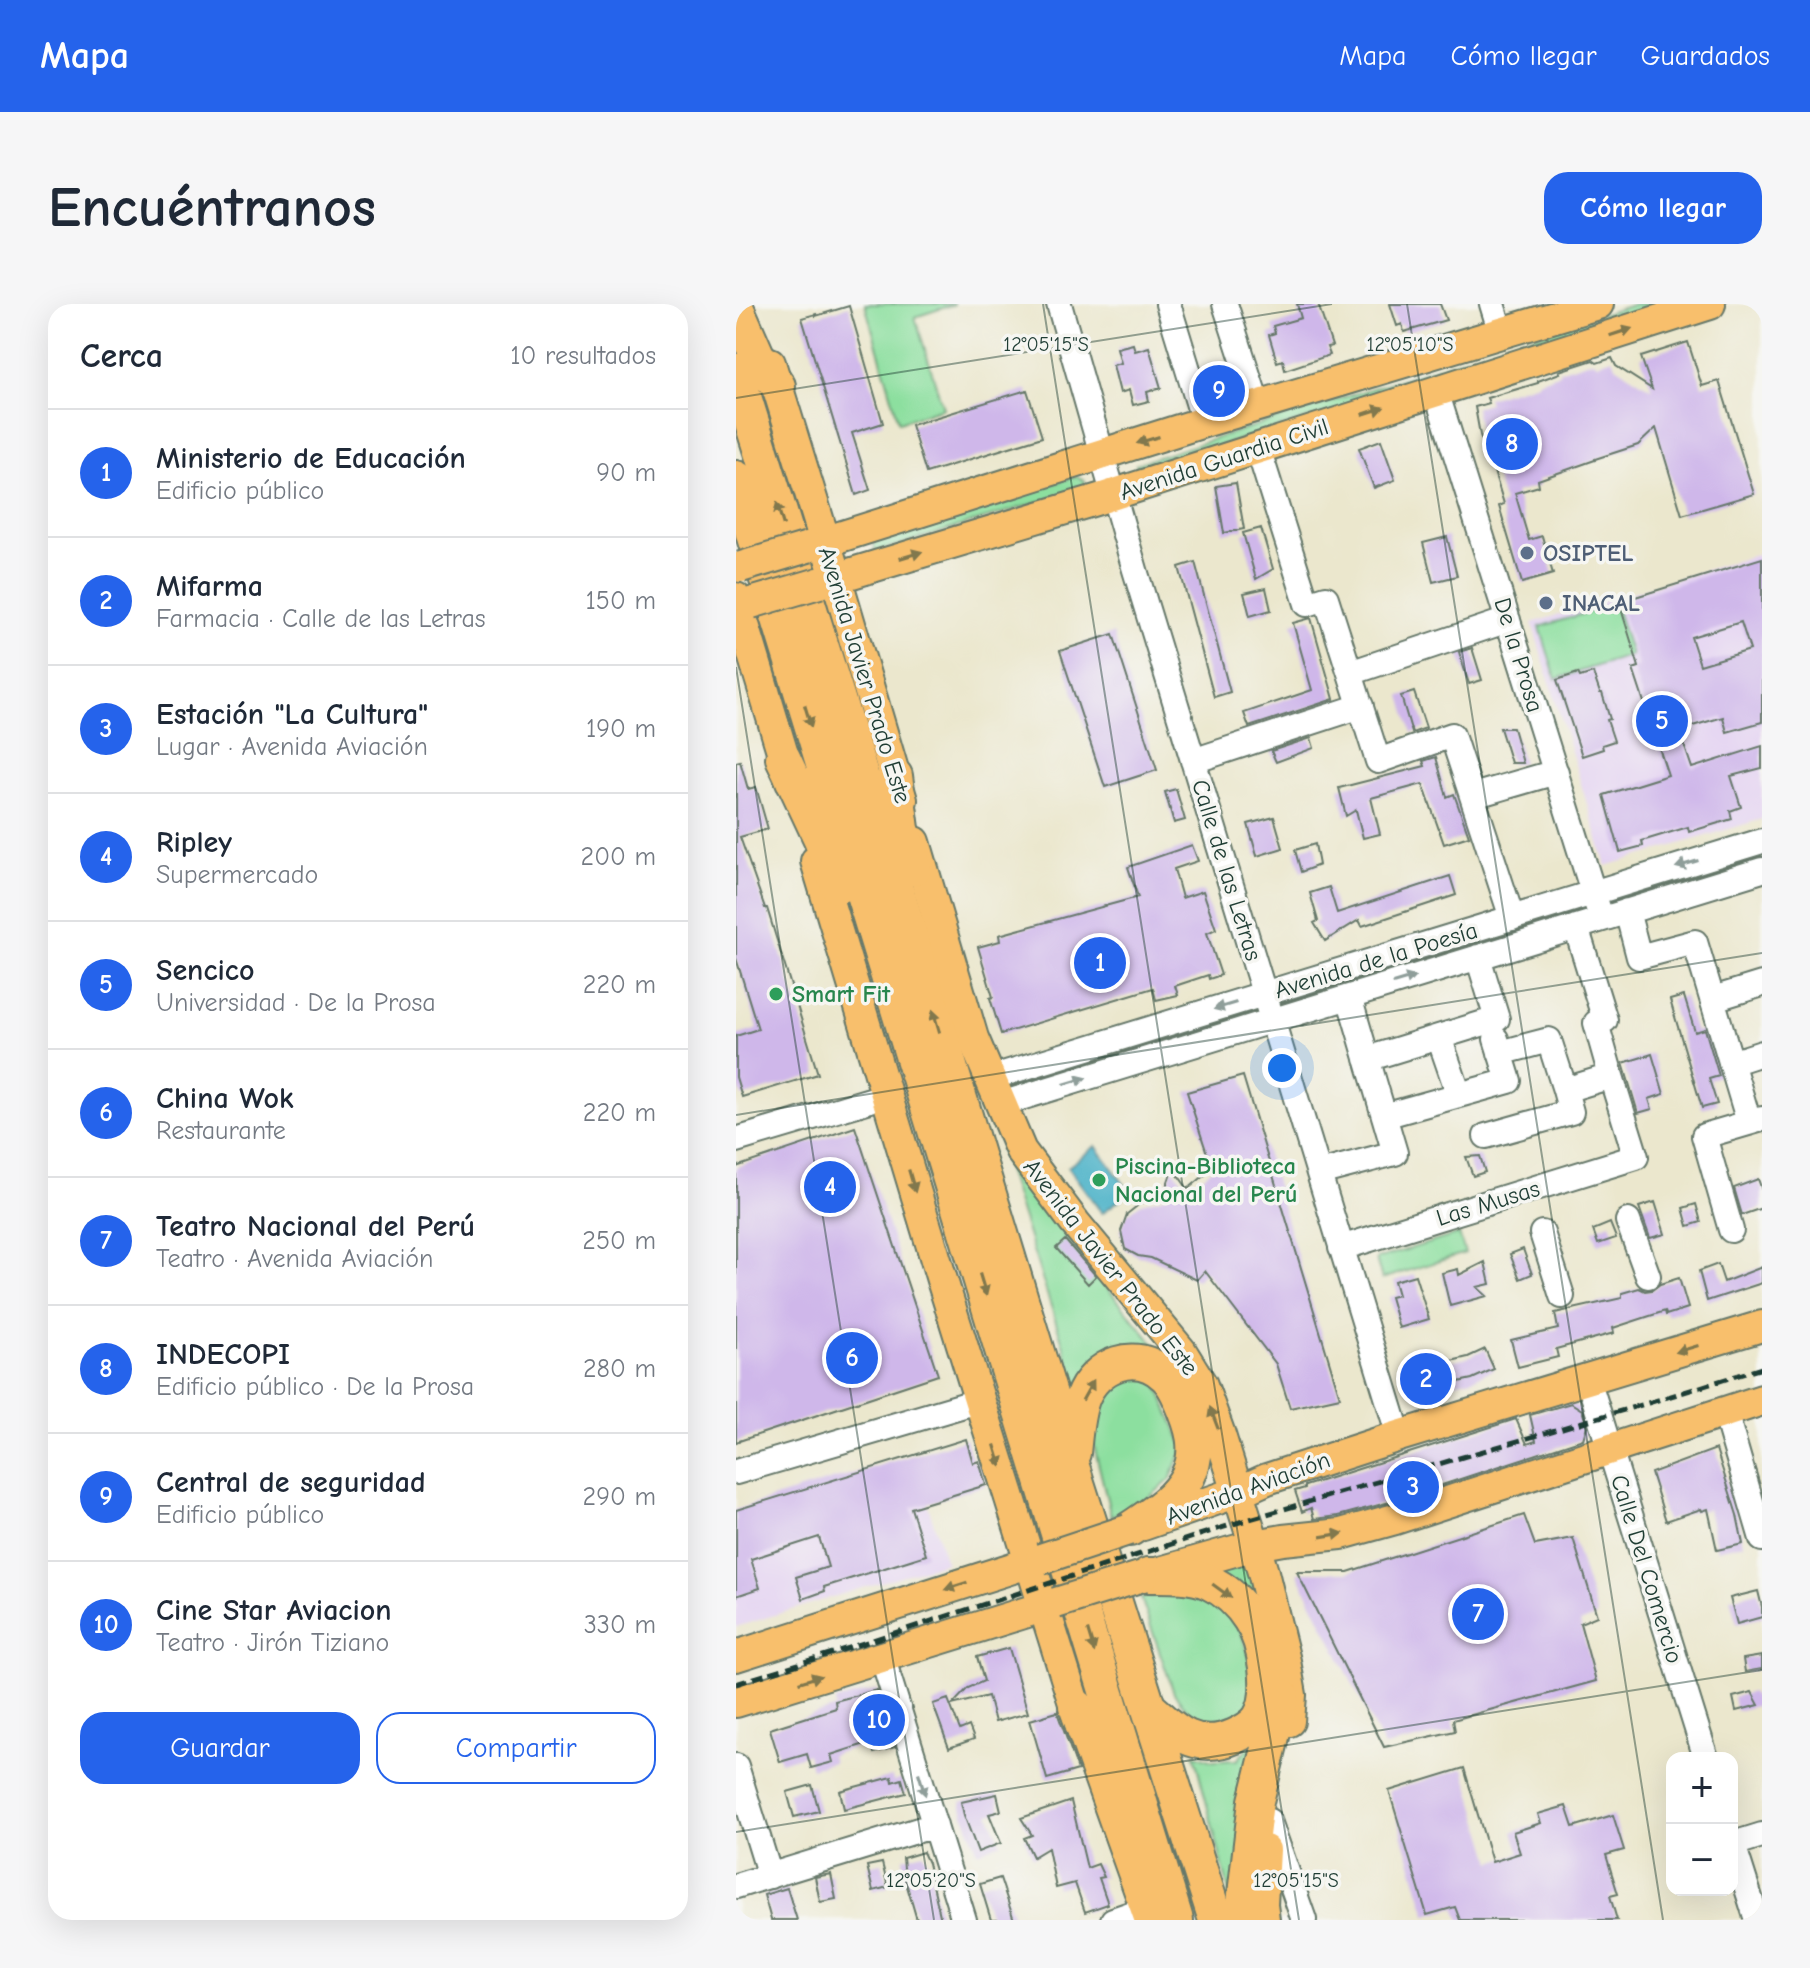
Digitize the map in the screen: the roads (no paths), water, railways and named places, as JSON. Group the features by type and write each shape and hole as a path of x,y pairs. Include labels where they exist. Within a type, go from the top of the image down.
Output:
{"highway":[{"path":"736,307 749,338 778,386"},
{"name":"Avenida Javier Prado Este","path":"736,371 1007,1256 1216,1920"},
{"path":"736,478 1176,1920"},
{"path":"783,758 821,839 924,1149 952,1210 969,1238"},
{"path":"895,776 902,829 963,1032 992,1150 1007,1256"},
{"path":"1072,1465 1082,1397 1102,1371 1119,1363 1138,1362 1156,1368 1171,1380 1193,1430 1193,1462 1176,1495 1129,1530"},
{"path":"1146,1576 1172,1575 1207,1581 1237,1602 1251,1621 1261,1647 1268,1686 1260,1717 1253,1726 1228,1740 1216,1742 1190,1738 1148,1707"},
{"path":"1242,1920 1256,1801 1282,1694 1285,1661"},
{"path":"1076,1706 1134,1918"}],"main road":[{"name":"Avenida Javier Prado Este","path":"752,304 778,386 816,544 895,776 973,1038 1021,1151 1075,1223 1181,1351 1202,1385 1255,1545 1291,1695 1290,1718 1263,1863 1264,1920"},
{"name":"Avenida Guardia Civil","path":"739,568 1204,422 1598,304"},
{"name":"Avenida Guardia Civil","path":"741,604 1113,494 1710,304"},
{"path":"741,604 783,758 942,1280 1050,1605 1076,1706"},
{"name":"Avenida Aviación","path":"736,1656 1036,1561 1399,1436 1762,1326"},
{"name":"Avenida Aviación","path":"736,1702 1255,1545 1341,1534 1395,1519 1762,1400"}],"street":[{"name":"Calle de las Letras","path":"1059,304 1193,761 1399,1436"},
{"path":"1168,304 1204,422"},
{"path":"1225,304 1258,406"},
{"path":"1492,304 1501,333"},
{"name":"De la Prosa","path":"1436,391 1602,919"},
{"path":"1258,448 1307,604 1326,598 1378,761 1452,735 1512,918"},
{"path":"1350,673 1508,620"},
{"path":"1193,761 1361,706"},
{"path":"1473,796 1556,772"},
{"name":"Avenida de la Poesía","path":"995,1091 1149,1029 1762,841"},
{"name":"Avenida de la Poesía","path":"995,1091 1156,1056 1762,870"},
{"path":"1627,911 1639,957 1695,942 1731,1063 1756,1120 1704,1136 1731,1230"},
{"path":"1565,1090 1611,1076 1596,1023 1605,1020 1576,927"},
{"path":"1367,1059 1497,1019 1478,957"},
{"path":"1713,999 1762,984"},
{"path":"1319,1173 1397,1157 1349,997"},
{"path":"1384,1116 1509,1081 1490,1022"},
{"path":"1149,1029 1156,1056"},
{"path":"1439,1037 1459,1095"},
{"path":"1486,1136 1571,1112 1549,1040 1500,1053"},
{"path":"1731,1063 1762,1053"},
{"name":"Las Musas","path":"1341,1248 1636,1157 1611,1076"},
{"path":"736,1140 887,1095"},
{"path":"1628,1221 1648,1276"},
{"path":"1542,1233 1562,1296"},
{"name":"Calle Del Comercio","path":"1588,1379 1704,1752"},
{"path":"736,1472 981,1400"},
{"path":"1725,1412 1760,1527"},
{"path":"882,1656 964,1920"},
{"path":"736,1766 770,1876"},
{"path":"1269,1821 1304,1920"},
{"path":"736,1886 935,1825"},
{"path":"1738,1841 1762,1835"},
{"path":"1738,1861 1757,1920"}],"water":[{"name":"Piscina-Biblioteca Nacional del Perú","path":"1096,1146 1130,1192 1102,1213 1068,1167"}],"railway":[{"path":"736,1684 1243,1521 1762,1368"}],"place":[{"name":"Central de seguridad","path":"1219,391"},
{"name":"INDECOPI","path":"1512,444"},
{"name":"OSIPTEL","path":"1527,553"},
{"name":"INACAL","path":"1546,603"},
{"name":"Sencico","path":"1662,721"},
{"name":"Ministerio de Educación","path":"1100,963"},
{"name":"Smart Fit","path":"776,994"},
{"name":"Piscina-Biblioteca Nacional del Perú","path":"1099,1180"},
{"name":"Ripley","path":"830,1187"},
{"name":"China Wok","path":"852,1358"},
{"name":"Mifarma","path":"1426,1379"},
{"name":"Estación \"La Cultura\"","path":"1413,1487"},
{"name":"Teatro Nacional del Perú","path":"1478,1614"},
{"name":"Cine Star Aviacion","path":"879,1720"}]}
